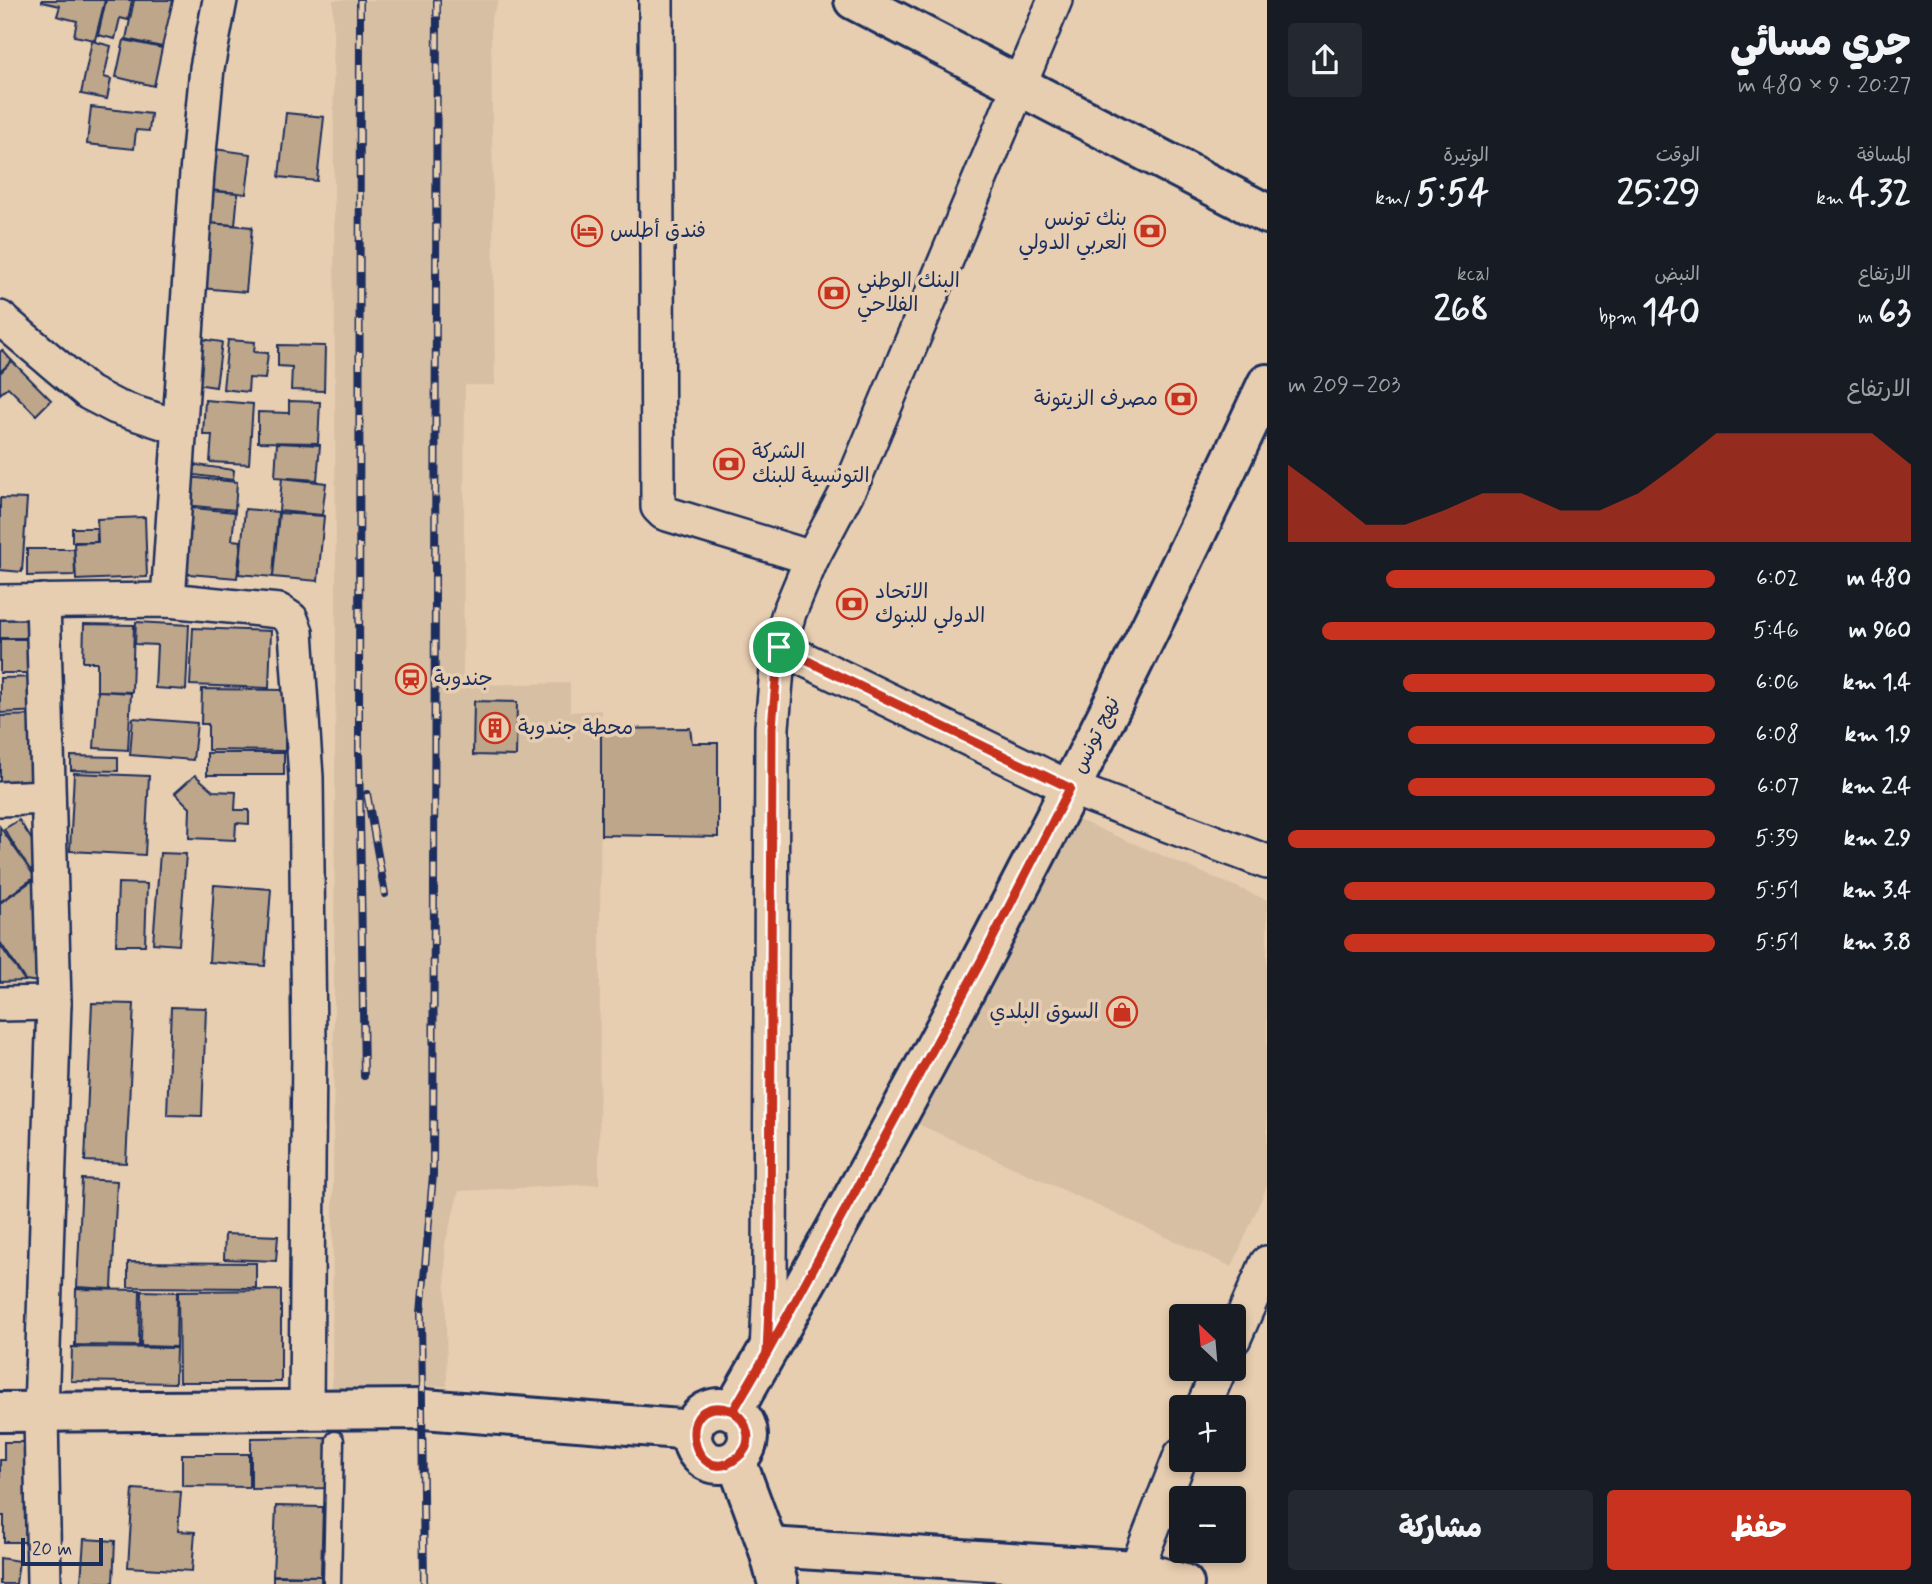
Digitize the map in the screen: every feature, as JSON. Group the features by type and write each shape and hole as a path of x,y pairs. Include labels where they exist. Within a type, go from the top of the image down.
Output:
{"street":[{"path":"168,600 197,173 207,68 220,0"},
{"path":"656,0 658,507 664,513 812,558"},
{"path":"854,0 1267,214"},
{"path":"767,1353 770,1268 772,727 779,647 789,613 812,558 856,475 1055,0"},
{"path":"1,320 89,393 116,407 178,427"},
{"name":"نهج تونس","path":"733,1411 980,963 1070,788 1267,384"},
{"path":"0,602 168,600 279,611 290,619 296,632 307,817 309,1045 306,1409"},
{"path":"43,601 54,1003 41,1412 44,1584"},
{"path":"779,647 1070,788 1265,857"},
{"path":"0,799 48,797"},
{"path":"0,1004 54,1003"},
{"path":"1246,1311 1267,1263"},
{"path":"716,1408 733,1411 745,1422 748,1430 746,1447 736,1460 720,1464 705,1459 694,1447 693,1430 702,1415 708,1411 716,1408"},
{"path":"0,1412 424,1409 693,1430"},
{"path":"736,1460 778,1584"},
{"path":"1136,1577 1175,1472"},
{"path":"768,1548 1136,1577 1184,1584"}],"lane":[{"path":"332,1584 335,1440"}],"shaded area":[{"path":"333,0 499,0 491,18 495,385 465,385 463,685 570,683 570,712 601,710 599,1184 459,1191 445,1244 447,1386 332,1388 336,580"},
{"name":"السوق البلدي","path":"1076,819 1267,900 1267,1186 1232,1267 918,1124"}],"building":[{"path":"42,0 105,0 95,40 74,36 77,21 57,16 60,6"},
{"path":"106,0 132,0 128,20 120,18 115,39 98,35"},
{"path":"134,0 173,0 162,47 126,39"},
{"path":"124,40 162,48 154,86 116,77"},
{"path":"92,41 111,46 104,77 111,79 107,99 81,94"},
{"path":"91,107 151,114 149,131 136,130 134,149 87,144"},
{"path":"286,113 324,117 317,181 279,177"},
{"path":"214,149 251,154 246,194 210,190"},
{"path":"210,191 238,193 235,225 207,223"},
{"path":"207,223 252,227 246,292 201,288"},
{"path":"201,339 222,342 216,387 195,384"},
{"path":"228,340 255,342 254,352 268,353 265,379 249,378 248,392 223,389"},
{"path":"278,345 325,346 324,391 291,390 292,367 278,366"},
{"path":"2,350 12,361 0,372 0,352"},
{"path":"12,361 51,400 36,415 8,387 0,394 0,373"},
{"path":"205,400 253,404 249,464 210,462 212,435 203,435"},
{"path":"289,401 320,402 318,443 258,442 258,412 289,413"},
{"path":"277,443 320,445 317,480 275,477"},
{"path":"189,464 234,470 233,480 187,474"},
{"path":"187,477 237,482 235,510 184,505"},
{"path":"282,478 326,483 322,515 279,511"},
{"path":"0,498 27,499 22,572 0,570"},
{"path":"183,507 235,512 232,540 241,541 237,578 177,573"},
{"path":"245,509 278,512 273,577 239,574"},
{"path":"279,513 324,516 318,581 273,577"},
{"path":"145,517 147,577 76,580 74,543 98,542 97,519"},
{"path":"72,528 97,528 97,542 72,542"},
{"path":"27,549 74,549 75,575 27,576"},
{"path":"0,614 37,614 37,638 0,638"},
{"path":"136,622 189,625 186,690 155,688 157,645 135,644"},
{"path":"84,624 134,625 132,692 97,691 97,662 83,662"},
{"path":"193,628 271,631 269,688 190,685"},
{"path":"0,639 42,639 42,673 0,673"},
{"path":"40,677 40,711 0,713 0,678"},
{"path":"202,689 285,690 285,751 208,750 208,724 201,724"},
{"path":"98,691 131,693 128,750 94,748"},
{"name":"محطة جندوبة","path":"474,701 517,702 516,756 473,755"},
{"path":"43,715 44,780 0,781 0,716"},
{"path":"133,718 197,723 193,760 130,755"},
{"path":"690,728 692,743 718,743 718,837 601,835 601,729"},
{"path":"207,753 284,753 284,775 207,775"},
{"path":"71,756 118,757 118,771 71,770"},
{"path":"74,773 149,776 145,855 70,851"},
{"path":"195,775 213,791 236,792 235,810 249,810 249,824 236,823 235,840 189,838 190,808 175,793"},
{"path":"19,820 45,860 30,870 4,829"},
{"path":"0,827 35,877 0,902"},
{"path":"160,853 186,854 179,945 153,943"},
{"path":"39,876 46,983 25,980 0,942 0,903"},
{"path":"118,883 147,884 145,945 116,945"},
{"path":"214,885 271,889 265,966 209,962"},
{"path":"0,945 25,981 0,982"},
{"path":"92,1003 134,1004 126,1163 85,1161"},
{"path":"171,1007 206,1008 202,1116 167,1115"},
{"path":"82,1179 117,1181 112,1289 77,1287"},
{"path":"225,1234 278,1236 276,1261 224,1259"},
{"path":"128,1262 256,1263 256,1288 128,1287"},
{"path":"76,1289 140,1290 139,1346 75,1345"},
{"path":"281,1290 281,1382 179,1382 178,1291"},
{"path":"142,1291 177,1292 176,1347 141,1346"},
{"path":"72,1347 176,1348 175,1383 71,1381"},
{"path":"333,1437 334,1488 251,1489 251,1438"},
{"path":"4,1442 33,1442 34,1542 4,1542 4,1516 0,1516 0,1460 4,1460"},
{"path":"182,1454 249,1454 249,1487 182,1486"},
{"path":"133,1489 181,1492 178,1531 195,1532 192,1571 128,1567"},
{"path":"276,1506 323,1507 321,1576 273,1575"},
{"path":"84,1539 115,1541 113,1583 81,1582"},
{"path":"0,1558 19,1561 16,1584 0,1584"},
{"path":"273,1576 321,1576 321,1584 273,1584"}],"railway":[{"path":"360,0 359,749 364,1076"},
{"path":"424,1584 421,1313 433,1175 437,0"},
{"path":"367,794 385,894"}],"place":[{"name":"فندق أطلس","path":"587,231"},
{"name":"بنك تونس العربي الدولي","path":"1150,231"},
{"name":"البنك الوطني الفلاحي","path":"834,293"},
{"name":"مصرف الزيتونة","path":"1181,399"},
{"name":"الشركة التونسية للبنك","path":"729,464"},
{"name":"الاتحاد الدولي للبنوك","path":"852,604"},
{"name":"جندوبة","path":"411,679"},
{"name":"محطة جندوبة","path":"495,728"},
{"name":"السوق البلدي","path":"1122,1012"}],"route":[{"path":"779,647 772,727 770,1282 767,1353 733,1411 716,1408 702,1415 696,1422 693,1430 694,1447 705,1459 720,1464 736,1460 746,1447 748,1430 745,1422 733,1411 767,1353 980,963 1070,788 779,647"}]}
